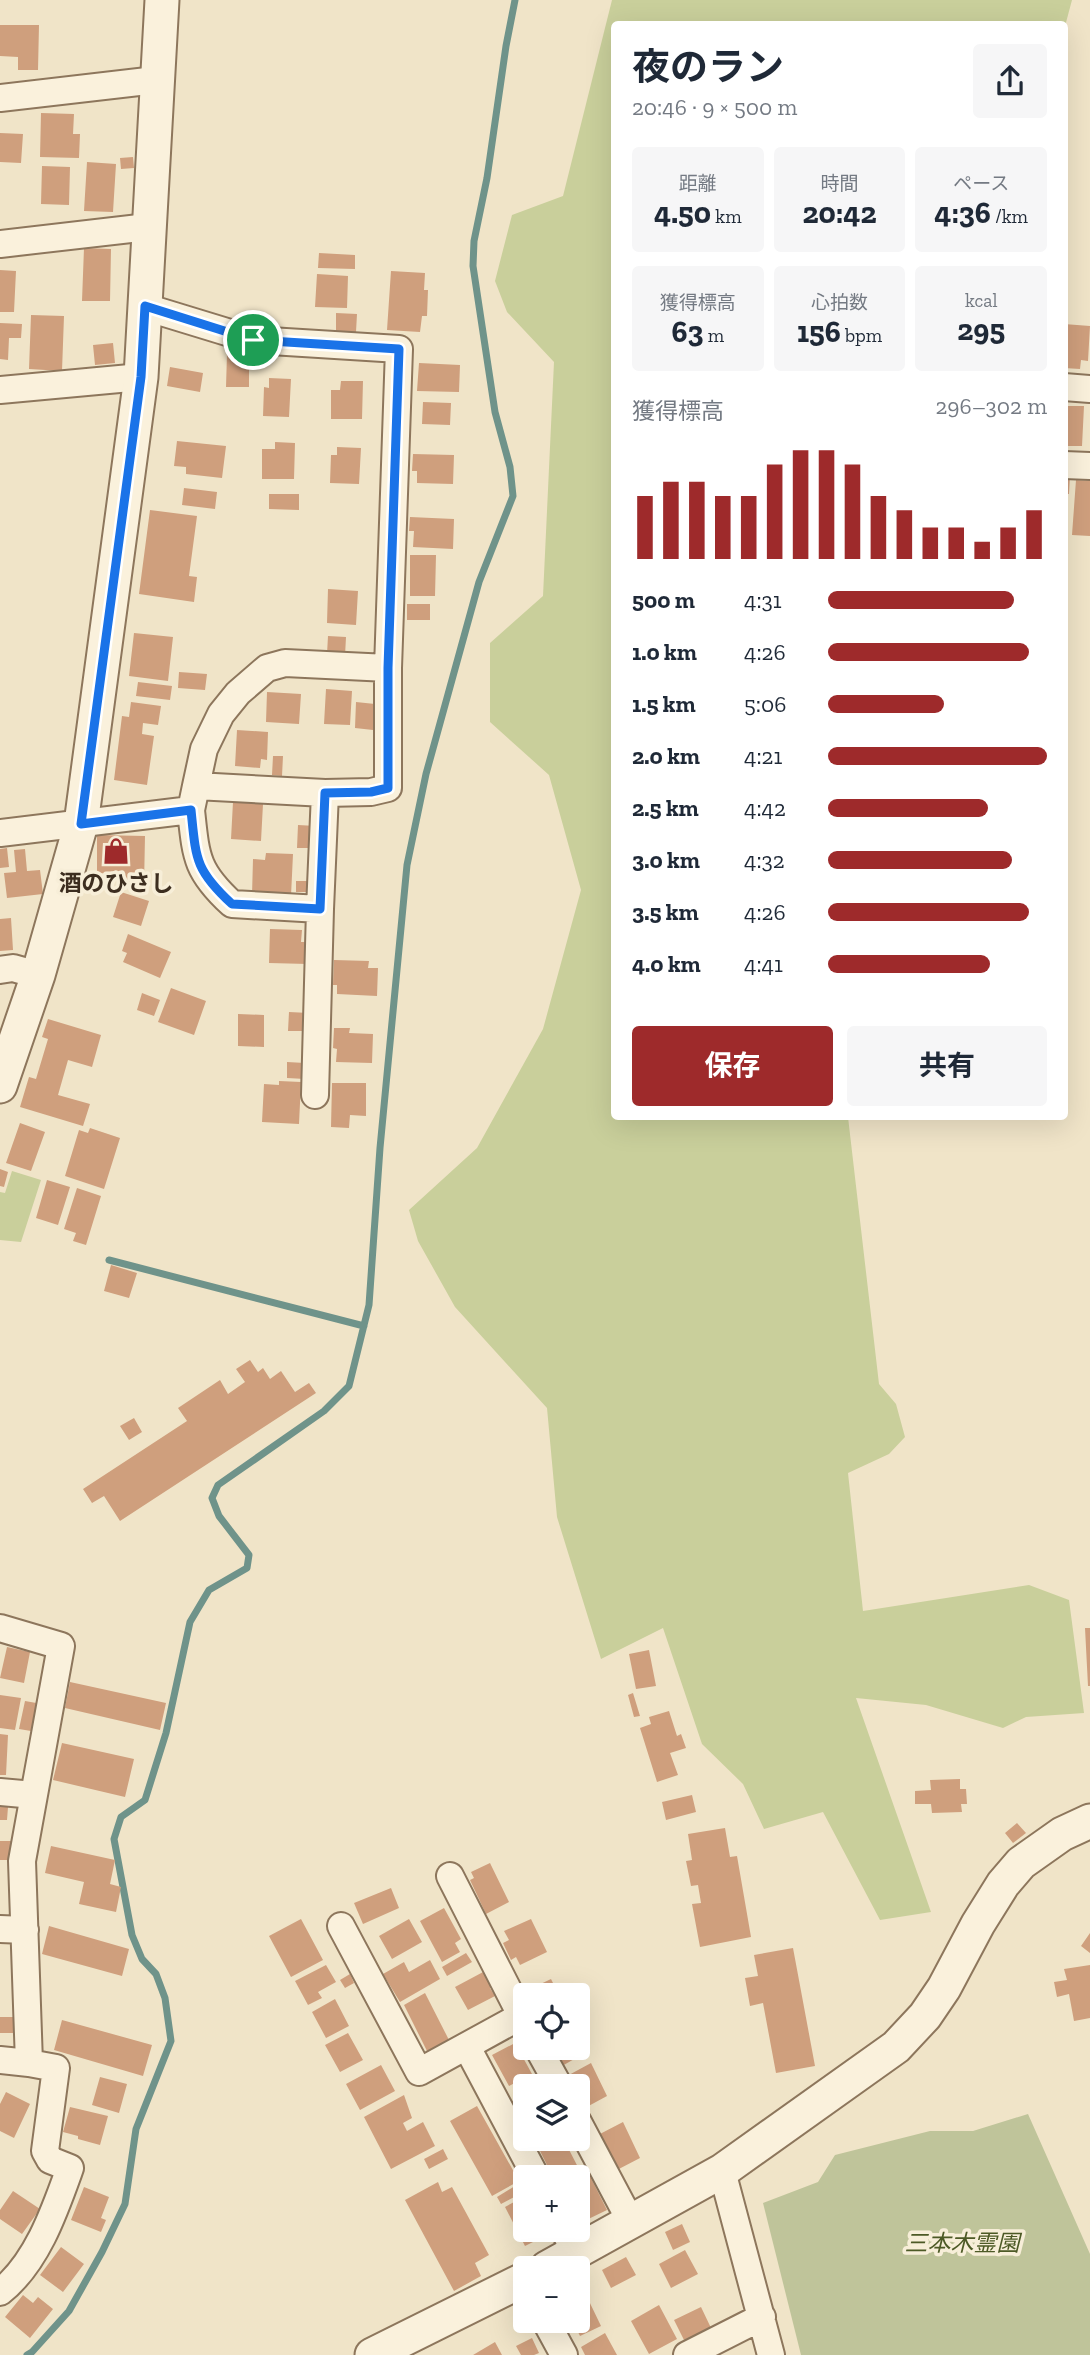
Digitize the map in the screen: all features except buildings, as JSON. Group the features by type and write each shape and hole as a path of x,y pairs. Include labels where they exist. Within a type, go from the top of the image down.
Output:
{"street":[{"path":"0,1086 38,975 81,824 141,377 162,0"},
{"path":"0,98 156,80"},
{"path":"0,244 148,227"},
{"path":"0,832 81,824 194,798 371,792 388,788 388,668 399,349 253,340 145,306"},
{"path":"0,390 141,377"},
{"path":"1068,387 1090,389"},
{"path":"1068,465 1090,466"},
{"path":"320,909 232,904 206,878 195,854 194,798 204,749 221,714 238,693 267,668 285,663 388,668"},
{"path":"315,1095 325,793"},
{"path":"0,970 13,968 38,975"},
{"path":"0,1628 61,1646 12,1929 29,2063"},
{"path":"0,1792 34,1795"},
{"path":"590,2235 631,2222 722,2171 895,2047 925,2016 944,1988 1003,1884 1021,1863 1062,1834 1090,1821"},
{"path":"450,1876 513,2000"},
{"path":"341,1926 419,2072 513,2025"},
{"path":"467,2047 530,2165"},
{"path":"0,2060 56,2068 45,2151 50,2160 70,2168 47,2232 10,2284 0,2292"},
{"path":"590,2145 631,2222"},
{"path":"722,2171 771,2355"},
{"path":"554,2256 569,2242"},
{"path":"372,2355 513,2286"},
{"path":"687,2355 762,2317"},
{"path":"552,2333 564,2355"}],"green space":[{"path":"612,0 1072,0 1066,21 611,21 611,1120 848,1120 879,1384 896,1404 905,1437 889,1454 848,1473 863,1611 1029,1585 1069,1600 1084,1713 1026,1717 1003,1728 926,1705 856,1698 931,1912 880,1920 823,1812 764,1829 743,1784 702,1744 663,1628 601,1659 557,1517 547,1408 455,1307 418,1241 409,1210 477,1148 543,1029 581,890 549,775 490,722 490,643 543,596 554,362 507,312 495,281 512,215 563,196"},
{"path":"12,1171 41,1180 21,1242 0,1240 0,1192 5,1193"},
{"name":"三本木霊園","path":"1028,2114 1090,2254 1090,2355 801,2355 763,2203 818,2182 835,2155 930,2131 973,2131"}],"waterway":[{"path":"27,2355 69,2311 125,2204 136,2129 171,2041 165,1998 156,1974 142,1959 132,1935 114,1839 121,1817 145,1800 166,1733 190,1622 209,1590 247,1568 249,1555 219,1516 212,1498 218,1485 324,1411 349,1386 369,1305 380,1148 407,865 426,774 479,582 513,496 510,467 495,412 473,266 474,241 487,178 515,0"},
{"path":"109,1260 364,1326"}],"place":[{"name":"酒のひさし","path":"116,851"}],"route":[{"path":"145,306 253,340 399,349 392,503 388,788 371,792 325,793 320,909 232,904 206,878 195,854 191,810 81,824 141,377 145,306"}]}
